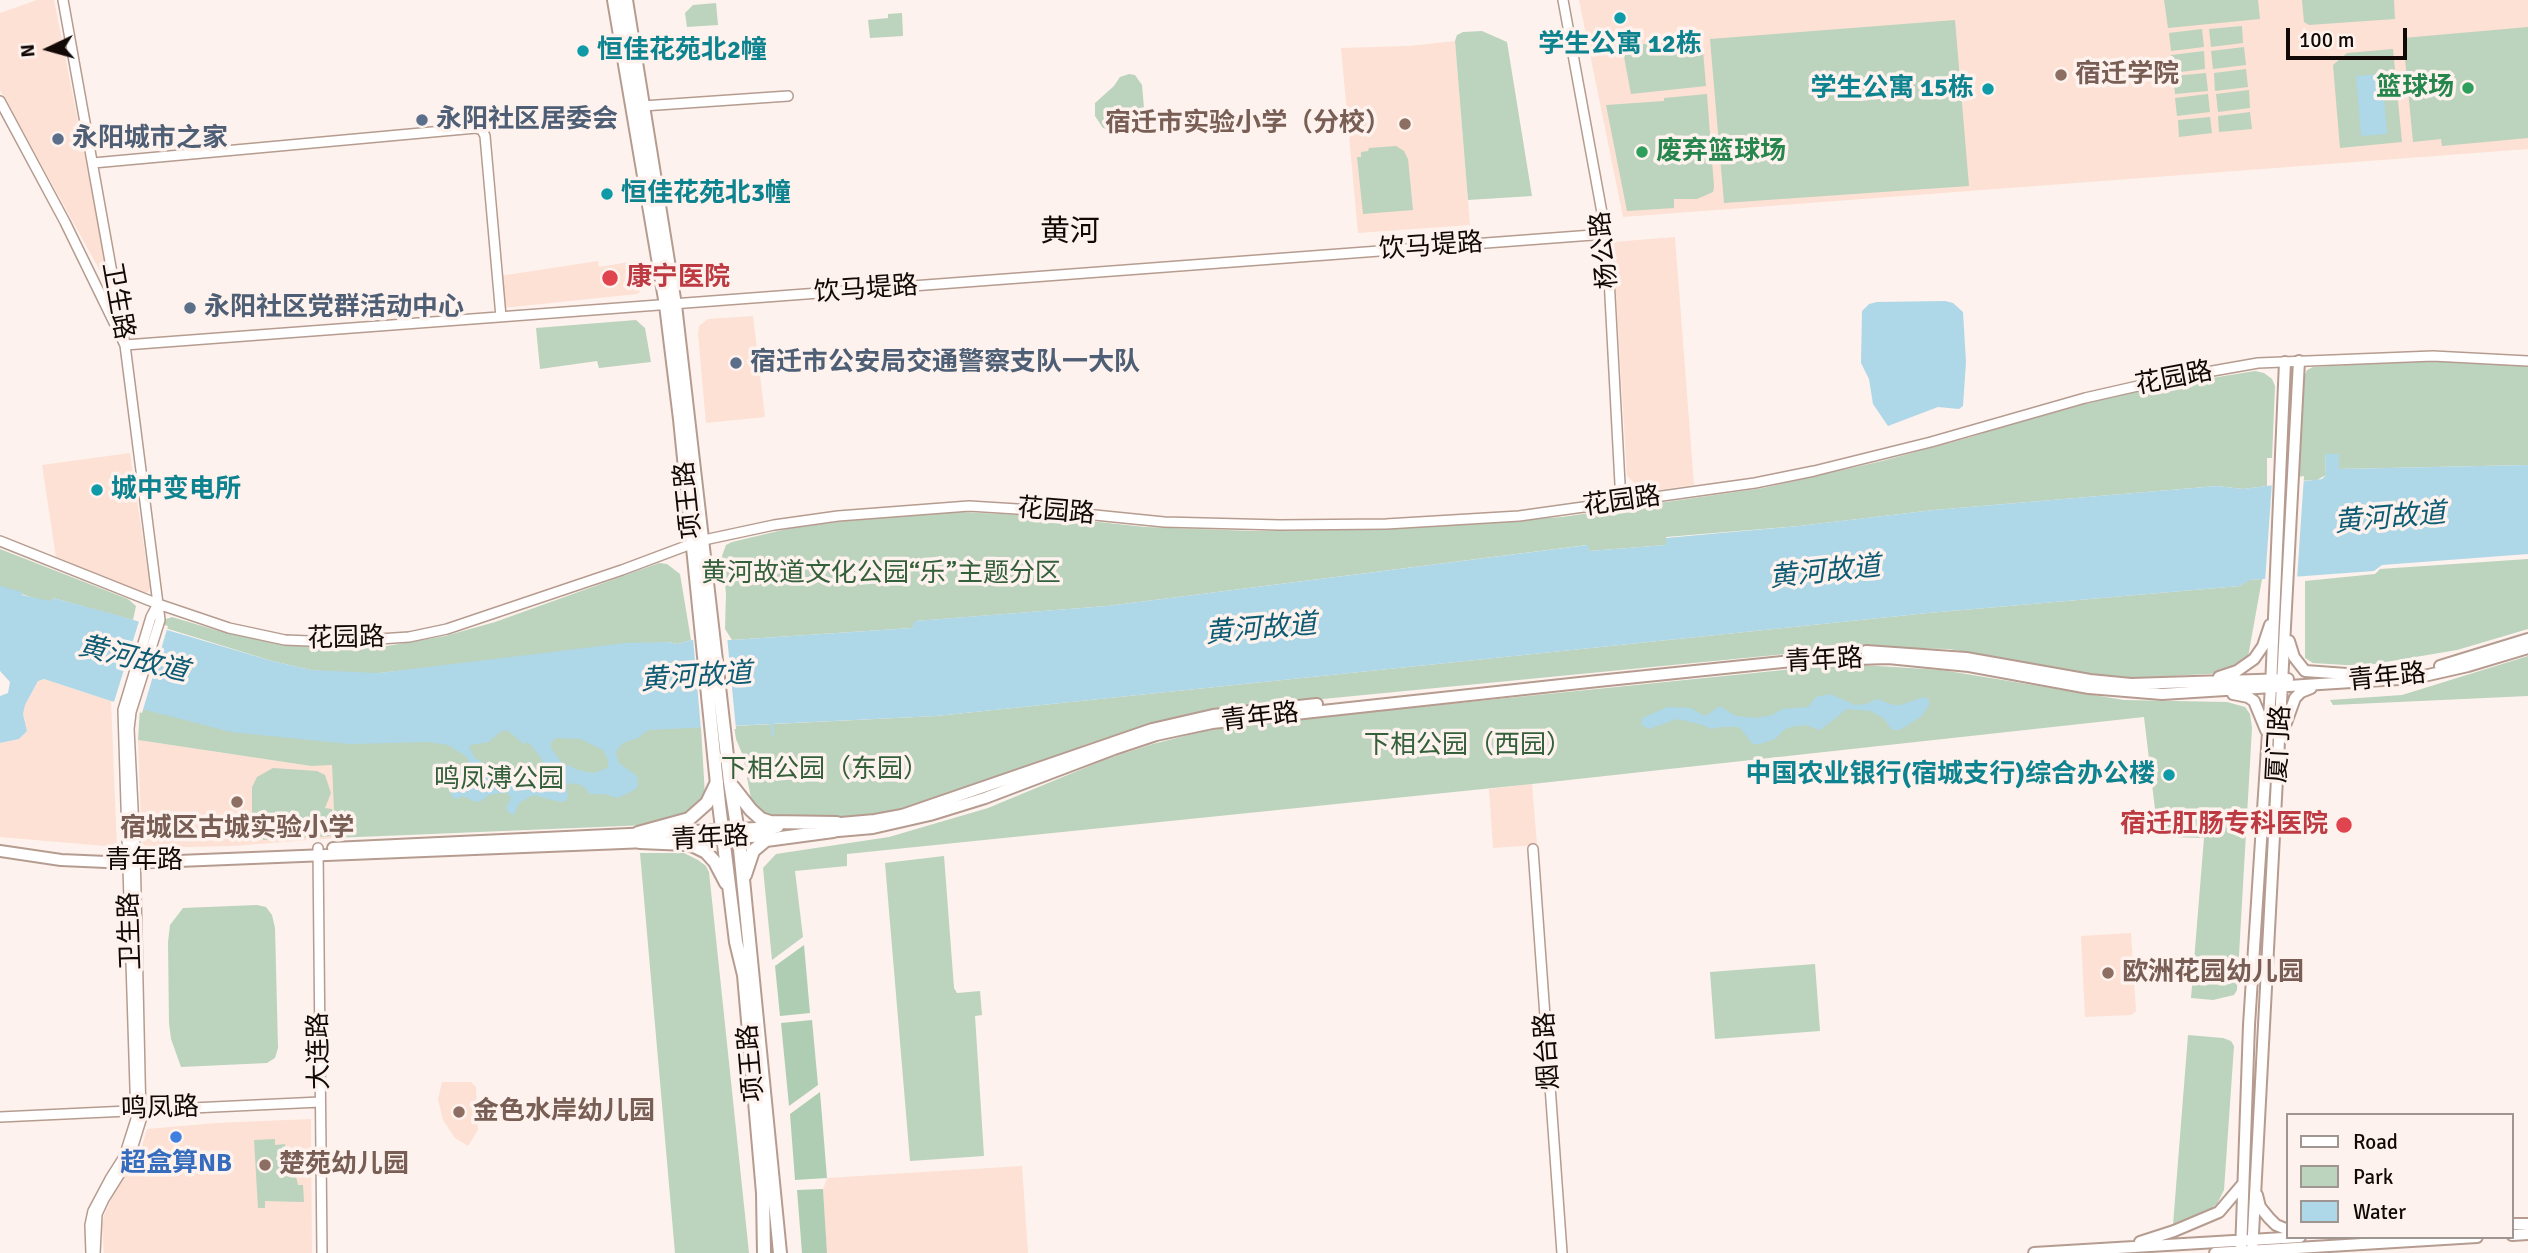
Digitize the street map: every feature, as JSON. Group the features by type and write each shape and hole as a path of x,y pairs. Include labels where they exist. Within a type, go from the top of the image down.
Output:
{"main road":[{"name":"项王路","path":"614,0 671,305"},
{"name":"项王路","path":"626,0 671,305 699,542 724,782 723,834 736,942 744,975 763,1193 764,1253"},
{"name":"项王路","path":"724,782 738,834 780,1253"},
{"path":"639,838 689,819 724,782 761,818 770,822 835,827"},
{"path":"743,886 752,851 766,840 835,827"},
{"path":"639,838 687,844 706,852 715,862 730,889"}],"street":[{"name":"卫生路","path":"63,0 125,345 158,604 127,711 140,1126 132,1152 97,1214 93,1253"},
{"name":"杨公路","path":"1563,0 1606,234 1621,503"},
{"path":"643,106 788,96"},
{"path":"0,101 65,222 125,345"},
{"path":"93,163 466,129 482,130 485,136 501,317"},
{"name":"饮马堤路","path":"125,345 1606,234"},
{"name":"花园路","path":"0,541 158,604 229,628 285,640 334,642 409,637 496,614 699,542 774,524 818,518 948,507 1056,511 1164,522 1319,526 1519,516 1755,483 1814,471 1931,442 2085,398 2172,378 2258,363 2433,356 2528,360"},
{"name":"厦门路","path":"2247,1248 2255,1186 2274,746 2271,683 2273,601 2299,361"},
{"name":"厦门路","path":"2247,1248 2243,1182 2249,1025 2274,746 2284,683 2288,460 2285,362"},
{"path":"2183,688 2228,676 2246,667 2263,646 2270,628 2273,601"},
{"path":"2285,626 2294,657 2305,671 2361,679"},
{"name":"青年路","path":"2361,679 2428,669 2528,639"},
{"name":"青年路","path":"0,851 61,860 132,859 738,834 835,827 902,815 1152,729 1213,715 1792,655 1881,651 1990,661 2090,680 2183,688 2440,673 2528,648"},
{"path":"2274,746 2290,708 2301,692 2361,679"},
{"path":"2183,688 2248,696 2257,706 2274,746"},
{"name":"青年路","path":"0,844 132,859"},
{"name":"烟台路","path":"1534,849 1562,1253"},
{"name":"大连路","path":"318,852 322,1253"},
{"name":"鸣凤路","path":"0,1116 320,1102"},
{"path":"2116,1248 2203,1220 2226,1206 2243,1182"},
{"path":"2255,1186 2260,1207 2276,1225 2286,1229"},
{"path":"2214,1253 2290,1239"},
{"path":"2034,1253 2116,1248 2320,1246 2442,1239"},
{"path":"2300,1253 2320,1246"}],"shaded area":[{"path":"37,0 54,0 109,278 104,278 0,90 0,13"},
{"name":"宿迁学院","path":"1579,0 2528,0 2528,149 1623,217"},
{"name":"宿迁市实验小学（分校）","path":"1455,41 1470,225 1358,233 1341,48 1409,46"},
{"path":"1675,237 1694,485 1643,492 1627,476 1613,242"},
{"path":"641,260 644,280 642,290 637,294 503,308 500,276 598,261 599,267"},
{"path":"753,316 765,417 706,423 699,326 708,319"},
{"path":"130,453 150,587 145,593 57,564 42,465"},
{"path":"44,679 111,701 117,847 0,837 0,743 19,739 27,731 23,714 25,705 38,681"},
{"name":"宿城区古城实验小学","path":"138,740 311,766 332,764 335,838 233,846 142,848"},
{"path":"1532,784 1537,845 1493,848 1489,789"},
{"name":"欧洲花园幼儿园","path":"2131,933 2136,1011 2131,1015 2085,1017 2081,936"},
{"name":"金色水岸幼儿园","path":"442,1082 471,1082 476,1087 478,1130 468,1146 455,1138 443,1120 438,1099"},
{"path":"311,1119 312,1253 104,1253 104,1215 114,1193 141,1150 147,1129"},
{"path":"1022,1166 1028,1253 827,1253 823,1189 827,1178"}],"green space":[{"path":"2164,0 2258,0 2260,19 2168,28"},
{"path":"2302,0 2394,0 2395,19 2309,25 2304,22"},
{"path":"716,3 718,25 687,27 685,13 693,5"},
{"path":"902,13 903,36 870,38 868,20"},
{"path":"1955,20 1969,186 1724,203 1710,39"},
{"path":"2242,26 2243,43 2211,47 2209,29"},
{"name":"篮球场","path":"2528,27 2528,138 2442,146 2441,139 2413,142 2403,38"},
{"path":"2202,29 2204,47 2171,51 2169,33"},
{"path":"1482,31 1507,42 1532,196 1468,200 1455,41 1457,35 1463,32"},
{"path":"1702,39 1706,86 1631,94 1622,46"},
{"path":"2244,47 2246,65 2213,69 2211,51"},
{"path":"2393,49 2402,142 2340,148 2333,65 2347,53"},
{"path":"2204,51 2205,69 2173,73 2171,55"},
{"path":"2246,69 2248,87 2215,91 2214,73"},
{"path":"2206,73 2208,91 2175,94 2173,76"},
{"path":"1135,75 1142,85 1142,115 1130,130 1103,128 1095,116 1095,103 1120,77"},
{"path":"2249,90 2250,108 2218,112 2216,94"},
{"path":"1707,94 1713,192 1697,199 1674,199 1674,208 1627,211 1606,105 1664,101 1664,98"},
{"path":"2208,94 2210,112 2177,116 2175,98"},
{"path":"2250,112 2252,129 2219,132 2218,116"},
{"path":"2210,117 2212,133 2179,137 2178,120"},
{"path":"1396,146 1404,151 1408,159 1413,210 1363,214 1357,157 1361,157 1361,152 1368,151 1369,148"},
{"path":"636,320 645,328 651,362 599,368 597,361 540,369 536,328"},
{"path":"2434,360 2528,364 2528,465 2339,469 2325,454 2326,475 2317,480 2299,481 2302,381 2307,370 2313,367"},
{"name":"黄河故道文化公园“乐”主题分区","path":"2255,371 2272,379 2275,386 2272,458 2267,458 2267,486 2243,489 2217,486 1934,510 1799,526 1666,537 1666,545 1589,551 1587,545 1107,606 916,621 912,628 732,640 725,629 726,594 722,556 726,545 791,528 868,518 960,512 1044,516 1145,527 1254,531 1393,529 1562,517 1763,488 1882,461 1971,437 2045,412 2156,387"},
{"path":"0,549 128,599 136,606 133,620 53,598 52,601 40,600 0,587"},
{"path":"2528,559 2528,629 2457,650 2362,666 2313,663 2305,658 2305,581 2375,574 2380,569"},
{"path":"659,563 667,564 680,574 691,640 678,644 667,642 379,673 344,673 311,670 272,661 162,627 163,620 172,617 282,645 335,648 387,646 445,636 495,622"},
{"name":"下相公园（东园）","path":"2262,579 2248,657 2243,664 2224,673 2138,678 2098,675 1949,649 1858,647 1261,705 1176,717 1087,744 1043,764 901,811 855,817 779,820 768,817 752,804 734,726 936,716 1928,613 2240,586 2249,580"},
{"path":"2528,656 2528,696 2333,705 2330,700 2402,695"},
{"name":"下相公园（西园）","path":"1861,665 1942,670 2124,700 2227,702 2245,707 2250,714 2252,728 2237,990 2234,995 2213,1000 2191,998 2204,838 2170,837 2157,826 2144,717 1532,784 847,854 847,866 795,871 803,937 772,960 763,868 776,854 889,837 988,808 1106,759 1153,744 1204,731 1262,723 1813,667"},
{"name":"鸣凤溥公园","path":"140,708 171,716 506,726 534,735 701,727 705,796 700,807 671,824 335,838 332,765 311,766 138,740"},
{"path":"273,768 317,771 325,775 331,793 325,808 332,809 333,836 263,840 262,819 252,819 252,787 257,777"},
{"path":"640,853 684,853 706,866 709,872 749,1253 675,1253"},
{"path":"944,856 954,988 957,993 980,991 982,1015 975,1016 984,1156 910,1161 885,863"},
{"path":"257,905 266,907 272,915 275,928 278,1048 275,1058 267,1063 181,1067 171,1039 169,1023 170,925 183,908"},
{"path":"804,945 810,1013 780,1016 775,966"},
{"path":"1815,964 1820,1031 1715,1039 1710,972"},
{"path":"812,1020 818,1085 789,1106 781,1023"},
{"path":"2188,1035 2223,1038 2231,1041 2234,1046 2224,1190 2217,1204 2203,1214 2173,1225"},
{"path":"820,1092 827,1178 795,1180 790,1114"},
{"path":"275,1139 275,1145 285,1144 286,1168 295,1172 298,1185 303,1185 304,1202 265,1201 265,1208 258,1208 254,1140"},
{"path":"823,1189 827,1253 802,1253 797,1190"}],"water":[{"path":"2382,74 2387,134 2361,136 2356,76"},
{"path":"1877,302 1953,303 1963,312 1966,362 1963,406 1959,409 1938,407 1888,426 1873,404 1869,379 1861,363 1862,311 1869,304"},
{"name":"黄河故道","path":"2325,454 2339,454 2339,469 2528,465 2528,554 2382,565 2374,571 2250,580 2240,586 1928,613 936,716 648,730 638,738 623,743 616,752 619,763 637,776 638,786 634,790 618,798 590,794 582,785 569,783 566,786 566,801 533,795 519,803 514,815 506,808 511,798 506,792 489,795 476,802 463,796 457,799 452,797 443,774 446,770 471,766 467,757 448,745 428,742 350,744 231,732 111,701 44,679 38,681 25,705 23,714 27,731 19,739 0,743 0,696 8,693 10,682 0,671 0,586 22,592 22,595 52,601 53,598 311,670 379,673 626,643 678,644 691,640 732,640 912,628 915,621 1107,606 1588,545 1589,551 1666,545 1666,538 1934,510 2217,486 2243,489 2322,479 2326,475","holes":["507,730 524,744 528,742 541,758 543,768 513,774 493,769 475,758 470,745 489,742 500,732","557,738 580,739 603,750 608,767 593,773 561,762 551,748 551,742"]},
{"path":"1830,694 1855,705 1877,699 1901,705 1923,697 1929,699 1929,705 1922,716 1900,730 1892,730 1884,719 1871,711 1847,709 1820,730 1805,725 1791,727 1775,739 1760,744 1753,744 1739,727 1711,729 1677,719 1649,729 1641,725 1642,718 1668,707 1691,708 1705,716 1720,706 1736,716 1756,718 1772,715 1782,709 1808,707 1816,697"}],"pier":[{"path":"2304,476 2297,580 2265,582 2272,482"},
{"path":"140,618 168,626 142,713 113,705"},
{"path":"727,636 736,729 701,730 693,638"}],"waterway":[{"path":"771,721 773,735"}],"place":[{"name":"学生公寓 12栋","path":"1620,18"},
{"name":"恒佳花苑北2幢","path":"583,51"},
{"name":"宿迁学院","path":"2061,75"},
{"name":"篮球场","path":"2468,88"},
{"name":"学生公寓 15栋","path":"1988,89"},
{"name":"永阳社区居委会","path":"422,120"},
{"name":"宿迁市实验小学（分校）","path":"1405,124"},
{"name":"永阳城市之家","path":"58,139"},
{"name":"废弃篮球场","path":"1642,152"},
{"name":"恒佳花苑北3幢","path":"607,194"},
{"name":"康宁医院","path":"610,278"},
{"name":"永阳社区党群活动中心","path":"190,308"},
{"name":"宿迁市公安局交通警察支队一大队","path":"736,363"},
{"name":"城中变电所","path":"97,490"},
{"name":"中国农业银行(宿城支行)综合办公楼","path":"2169,775"},
{"name":"宿城区古城实验小学","path":"237,802"},
{"name":"宿迁肛肠专科医院","path":"2344,825"},
{"name":"欧洲花园幼儿园","path":"2108,973"},
{"name":"金色水岸幼儿园","path":"459,1112"},
{"name":"超盒算NB","path":"176,1137"},
{"name":"楚苑幼儿园","path":"265,1165"}],"district":[{"name":"黄河","path":"1070,233"}]}
